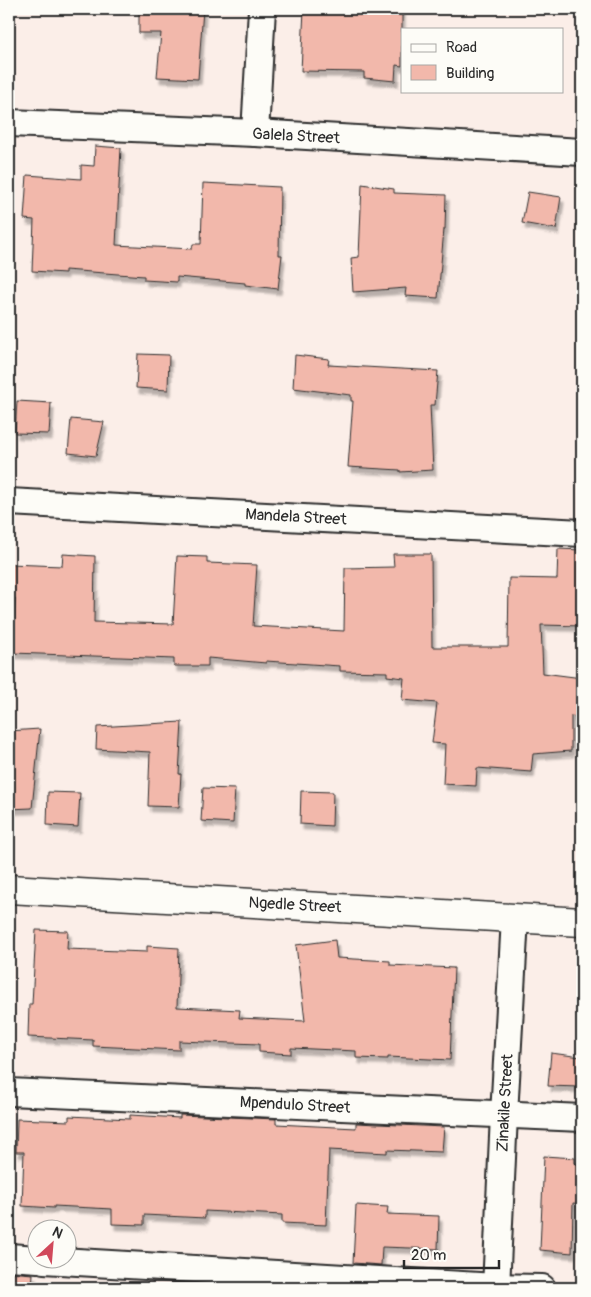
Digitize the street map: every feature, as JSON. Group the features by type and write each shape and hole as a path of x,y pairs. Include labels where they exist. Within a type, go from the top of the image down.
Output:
{"street":[{"path":"255,133 262,9"},
{"name":"Galela Street","path":"9,123 255,133 582,152"},
{"name":"Mandela Street","path":"9,502 582,533"},
{"name":"Ngedle Street","path":"9,888 582,922"},
{"name":"Zinakile Street","path":"496,1287 515,918"},
{"name":"Mpendulo Street","path":"9,1092 582,1118"},
{"path":"9,1257 28,1258"},
{"path":"78,1262 496,1287 542,1288"}],"building":[{"path":"139,9 203,9 198,79 157,77 161,33 139,33"},
{"path":"304,9 402,9 401,66 396,65 395,81 364,78 364,72 301,71"},
{"path":"95,146 121,148 116,245 192,249 193,244 201,244 203,183 280,187 279,255 282,255 278,289 245,285 245,283 177,277 177,282 144,280 144,276 65,270 65,273 32,271 34,220 24,219 27,175 81,179 81,165 94,166"},
{"path":"362,184 394,189 394,193 446,195 445,229 438,298 405,296 406,288 353,292 351,258 359,257"},
{"path":"528,192 561,197 556,229 522,223"},
{"path":"138,354 169,355 168,390 136,388"},
{"path":"295,355 329,359 328,365 438,371 435,405 430,405 433,470 400,472 400,470 348,467 353,401 351,401 351,395 293,388"},
{"path":"17,401 51,403 49,434 15,433"},
{"path":"71,419 104,422 96,456 68,453"},
{"path":"558,549 582,550 582,626 541,625 543,673 582,678 582,710 578,709 577,717 571,716 571,751 533,754 531,772 477,768 476,786 443,784 445,744 432,743 437,703 402,700 404,678 387,676 387,672 340,671 340,666 208,658 208,666 174,666 174,659 13,653 15,598 9,598 9,564 62,566 63,554 95,556 94,622 173,624 177,556 207,557 207,563 257,565 253,626 344,631 345,568 394,567 393,554 431,554 432,647 508,647 509,578 557,579"},
{"path":"182,722 179,807 148,806 150,752 96,749 97,727"},
{"path":"40,729 32,808 9,809 9,731"},
{"path":"203,788 235,789 233,823 201,821"},
{"path":"301,791 333,792 332,826 300,824"},
{"path":"48,792 80,793 78,827 47,825"},
{"path":"36,930 68,931 67,949 147,952 147,946 179,948 177,1007 240,1010 239,1018 305,1021 296,945 335,940 337,958 390,961 390,965 454,968 450,1060 388,1057 388,1059 356,1058 356,1051 291,1048 291,1054 259,1052 259,1044 179,1041 179,1050 93,1046 93,1040 28,1037 29,1004 32,1004"},
{"path":"551,1053 581,1057 579,1087 548,1086"},
{"path":"130,1115 180,1118 180,1115 276,1119 276,1124 356,1128 356,1123 444,1127 442,1152 387,1150 387,1153 329,1150 326,1225 282,1223 282,1215 205,1211 205,1218 144,1215 144,1225 112,1224 112,1209 22,1206 24,1152 16,1152 17,1119 69,1121 69,1116 130,1119"},
{"path":"544,1156 575,1158 575,1164 582,1164 582,1204 573,1203 572,1253 540,1250"},
{"path":"356,1205 388,1207 387,1214 439,1216 438,1249 382,1247 381,1265 353,1263"},
{"path":"9,1272 33,1274 32,1288 9,1288"}]}
